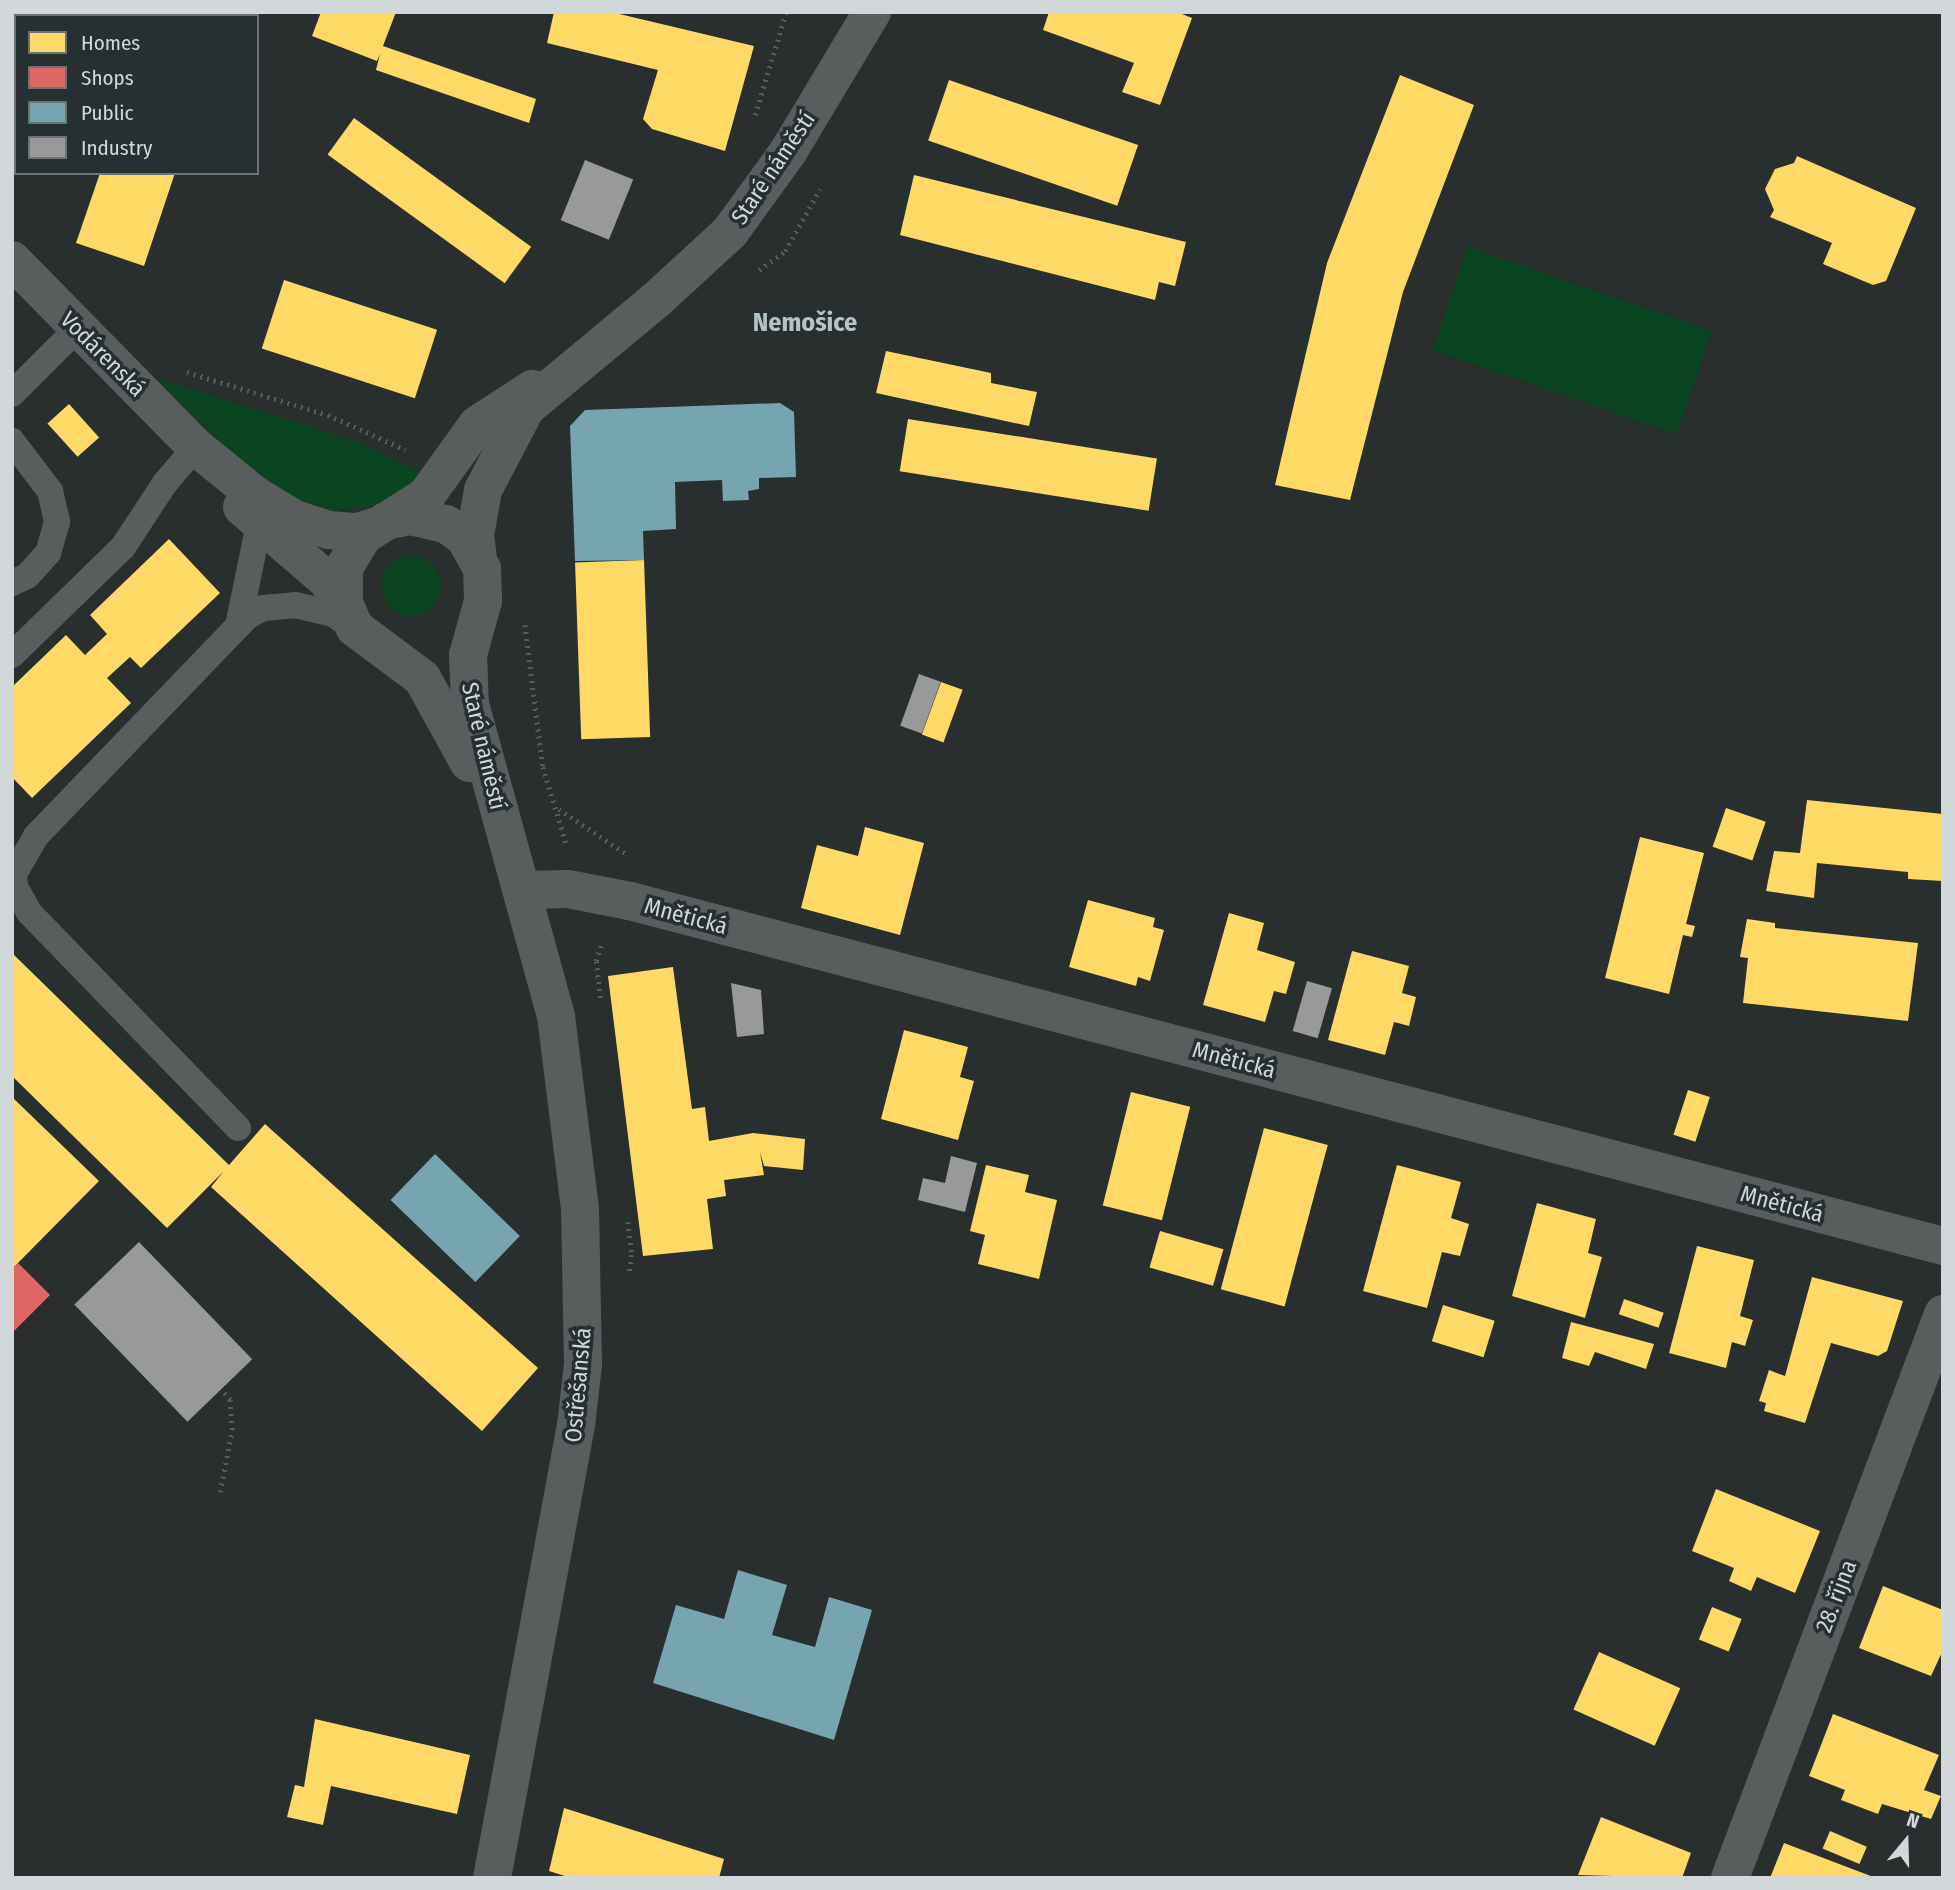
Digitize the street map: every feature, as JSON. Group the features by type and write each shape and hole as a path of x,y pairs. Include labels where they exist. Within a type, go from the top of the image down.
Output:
{"street":[{"name":"Staré náměstí","path":"523,890 507,840 467,676 484,580 475,535 483,490 511,432 536,397 655,301 730,232 788,152 873,12"},
{"name":"Vodárenská","path":"12,260 196,447 259,524 327,580 362,633"},
{"name":"Staré náměstí","path":"507,840 433,691 411,668 362,633 342,593 344,568 355,545 380,524 416,504 477,425 584,356"},
{"name":"Vodárenská","path":"196,447 255,495 295,519 344,532 380,524"},
{"path":"380,524 410,516 435,519 465,538 478,559"},
{"name":"Staré náměstí","path":"362,633 406,658 441,652 461,640 480,612"},
{"name":"Mnětická","path":"523,890 568,889 630,901 1943,1246"},
{"name":"Ostřešanská","path":"492,1878 566,1497 583,1364 580,1208 569,1111 556,1016 523,890"},
{"name":"28. října","path":"1730,1878 1943,1314"}],"lane":[{"path":"12,394 78,328"},
{"path":"12,441 50,491 57,522 48,553 26,576 12,583"},
{"path":"12,655 123,547 165,483 196,447"},
{"path":"238,625 259,524"},
{"path":"238,1128 29,912 20,900 14,874 36,836 238,625 262,608 279,604 321,610 362,633"}],"path":[{"path":"751,276 785,251 825,180"},
{"path":"126,377 137,366 155,362 328,415 444,470"},
{"path":"523,890 568,848 543,767 525,622"},
{"path":"220,1492 232,1430 230,1400 221,1389"}],"green space":[{"path":"1468,247 1712,331 1676,434 1433,350"},
{"path":"157,378 355,441 426,475 403,494 368,507 321,512 256,476"},
{"path":"405,556 417,556 436,569 441,586 439,598 428,611 417,616 405,616 386,603 381,592 381,580 394,561"}],"building: Homes":[{"path":"321,12 396,12 383,46 536,99 529,123 376,70 380,54 377,61 312,36"},
{"path":"554,12 611,12 754,46 725,151 652,129 643,119 658,70 547,43"},
{"path":"1049,12 1177,12 1192,18 1160,105 1122,92 1134,63 1043,30"},
{"path":"1400,75 1474,105 1403,292 1350,500 1275,485 1327,263"},
{"path":"949,80 1138,145 1117,206 928,141"},
{"path":"354,118 531,247 505,283 328,154"},
{"path":"1797,156 1916,208 1886,281 1873,285 1823,264 1832,243 1770,217 1774,210 1765,189 1775,169 1794,163"},
{"path":"99,175 174,175 144,266 76,243"},
{"path":"914,175 1186,242 1175,286 1159,282 1155,300 900,235"},
{"path":"284,280 437,330 415,398 262,348"},
{"path":"886,351 991,373 991,383 1037,392 1029,426 876,393"},
{"path":"69,404 99,437 78,457 47,423"},
{"path":"908,419 1157,458 1149,511 900,471"},
{"path":"169,539 220,593 141,668 130,657 107,678 131,703 32,798 12,777 12,687 66,635 85,655 107,634 90,615"},
{"path":"644,560 650,737 581,739 575,562"},
{"path":"941,682 963,690 943,742 922,735"},
{"path":"1807,800 1943,814 1943,881 1908,879 1908,872 1817,863 1814,898 1766,891 1774,851 1800,853"},
{"path":"1726,808 1766,822 1752,860 1713,847"},
{"path":"865,827 924,843 900,935 801,908 817,845 858,856"},
{"path":"1640,837 1704,853 1686,924 1695,926 1692,937 1683,935 1669,994 1605,978"},
{"path":"1088,900 1155,918 1153,927 1164,930 1150,981 1138,977 1136,986 1069,967"},
{"path":"1229,913 1264,923 1257,950 1295,962 1286,994 1274,991 1265,1022 1203,1005"},
{"path":"1747,919 1775,923 1775,928 1918,943 1908,1021 1743,1003 1748,958 1740,957"},
{"path":"1352,951 1409,966 1402,993 1416,997 1409,1026 1394,1022 1385,1055 1328,1040"},
{"path":"12,953 229,1165 265,1124 538,1368 482,1431 211,1187 223,1172 167,1228 12,1076"},
{"path":"673,967 692,1109 705,1107 709,1141 753,1133 805,1139 803,1170 764,1166 760,1152 764,1175 724,1180 726,1196 707,1199 713,1249 643,1256 608,976"},
{"path":"904,1030 968,1047 960,1077 974,1081 958,1140 881,1119"},
{"path":"1688,1090 1710,1097 1695,1142 1673,1135"},
{"path":"1131,1092 1190,1107 1162,1220 1103,1206"},
{"path":"12,1097 99,1181 12,1269"},
{"path":"1264,1128 1328,1145 1285,1306 1221,1289"},
{"path":"986,1165 1029,1175 1025,1192 1057,1200 1039,1279 978,1264 985,1235 970,1231"},
{"path":"1397,1165 1461,1182 1451,1218 1469,1224 1460,1256 1442,1252 1427,1308 1363,1291"},
{"path":"1537,1203 1596,1219 1588,1253 1602,1257 1585,1318 1512,1296"},
{"path":"1160,1231 1223,1249 1213,1286 1150,1268"},
{"path":"1697,1246 1754,1260 1740,1316 1753,1320 1745,1346 1732,1342 1726,1368 1669,1353"},
{"path":"1812,1277 1903,1301 1887,1351 1878,1356 1831,1343 1805,1423 1764,1411 1766,1403 1759,1401 1769,1370 1785,1376"},
{"path":"1624,1299 1664,1313 1659,1328 1619,1314"},
{"path":"1443,1305 1495,1321 1484,1357 1432,1341"},
{"path":"1571,1322 1654,1344 1646,1369 1595,1352 1589,1366 1562,1358"},
{"path":"1716,1489 1820,1531 1795,1593 1757,1577 1751,1591 1729,1581 1734,1568 1692,1551"},
{"path":"1883,1586 1943,1610 1943,1650 1931,1676 1859,1648"},
{"path":"1712,1607 1742,1619 1729,1651 1699,1639"},
{"path":"1599,1652 1680,1688 1655,1746 1573,1710"},
{"path":"1833,1714 1939,1755 1924,1790 1941,1796 1931,1819 1882,1804 1878,1814 1841,1800 1845,1790 1809,1776"},
{"path":"315,1719 470,1755 457,1814 331,1786 323,1825 287,1817 295,1785 304,1787"},
{"path":"564,1808 724,1859 719,1878 571,1878 549,1871"},
{"path":"1601,1817 1691,1853 1682,1878 1578,1875"},
{"path":"1830,1831 1867,1847 1859,1864 1823,1848"},
{"path":"1784,1843 1876,1878 1770,1878"}],"building: Shops":[{"path":"18,1263 50,1295 12,1333 12,1269"}],"building: Public":[{"path":"780,403 794,412 796,477 759,478 759,489 748,491 749,500 723,501 722,480 675,482 676,529 643,531 644,560 575,561 570,426 585,410"},
{"path":"435,1154 520,1236 475,1282 391,1200"},
{"path":"738,1570 787,1585 772,1635 815,1647 829,1597 872,1610 834,1740 653,1683 676,1605 724,1619"}],"building: Industry":[{"path":"585,160 633,179 609,240 561,220"},
{"path":"919,674 941,682 922,734 900,726"},
{"path":"1307,981 1332,988 1318,1038 1293,1031"},
{"path":"731,983 761,990 764,1034 737,1037"},
{"path":"951,1156 977,1163 965,1212 918,1200 923,1178 945,1183"},
{"path":"139,1242 252,1359 187,1422 74,1305"}],"district":[{"name":"Nemošice","path":"805,323"}]}
